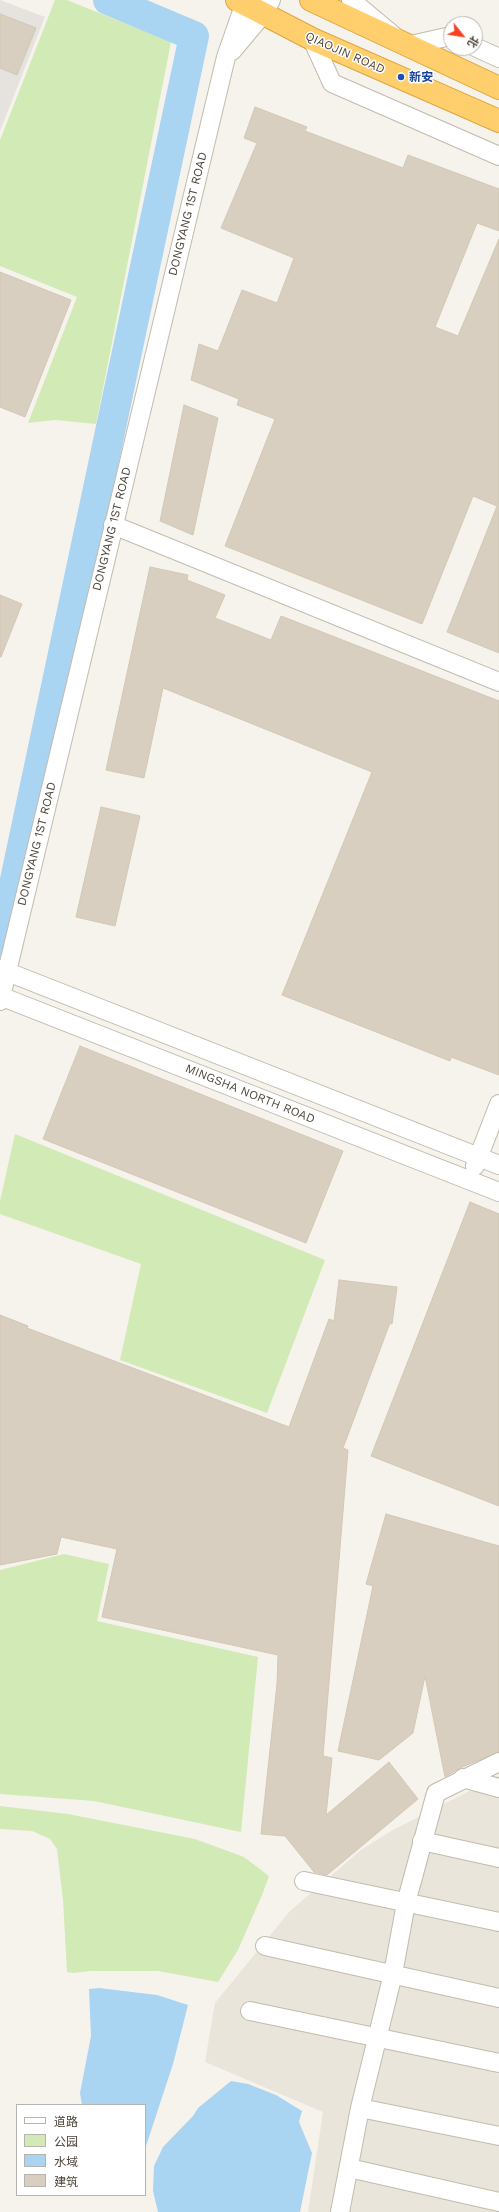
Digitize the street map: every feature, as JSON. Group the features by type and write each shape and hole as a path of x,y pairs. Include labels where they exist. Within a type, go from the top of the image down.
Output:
{"highway":[{"path":"311,0 406,46 499,88"},
{"name":"QIAOJIN ROAD","path":"252,4 312,39 499,121"}],"street":[{"path":"351,0 406,46 443,38"},
{"name":"DONGYANG 1ST ROAD","path":"0,998 3,970 113,525 226,57 252,4"},
{"path":"312,39 332,83 499,156"},
{"path":"483,51 499,58"},
{"path":"113,525 499,682"},
{"name":"MINGSHA NORTH ROAD","path":"3,970 499,1164"},
{"name":"MINGSHA NORTH ROAD","path":"0,998 499,1192"},
{"path":"470,1181 499,1104"},
{"path":"340,2212 360,2108 393,1974 406,1902 436,1793 463,1778 499,1762"},
{"path":"463,1778 499,1788"},
{"path":"422,1841 499,1858"},
{"path":"304,1881 499,1922"},
{"path":"265,1946 499,1998"},
{"path":"250,2011 499,2063"},
{"path":"360,2108 499,2136"},
{"path":"349,2168 499,2202"}],"shaded area":[{"path":"0,0 45,17 0,131"},
{"path":"499,1776 499,2212 308,2212 323,2112 205,2062 215,2003 290,1911 361,1850 391,1831"}],"green space":[{"path":"55,0 67,0 171,42 96,424 55,420 28,423 77,297 0,266 0,140"},
{"path":"15,1134 325,1260 267,1413 120,1360 141,1264 0,1214 0,1201"},
{"path":"64,1554 109,1564 97,1621 258,1657 241,1832 94,1801 0,1794 0,1570"},
{"path":"0,1806 68,1814 195,1839 244,1857 269,1876 238,1950 218,1982 158,1971 67,1972 63,1900 57,1849 50,1839 32,1831 0,1829"}],"water":[{"path":"99,1988 157,1995 188,2005 173,2064 146,2146 146,2104 82,2104 80,2093 91,2036 89,1989"},
{"path":"231,2081 248,2084 276,2095 302,2111 299,2122 312,2153 300,2212 158,2212 153,2191 154,2166 163,2147 193,2116 198,2108"}],"building":[{"path":"0,14 36,28 17,75 0,68"},
{"path":"255,107 307,127 305,131 403,168 408,155 499,189 499,231 477,223 435,327 458,336 499,239 499,653 447,632 497,506 473,496 422,624 225,546 275,419 237,405 239,399 191,380 199,344 218,351 242,290 277,303 294,258 221,228 257,143 244,138"},
{"path":"0,272 71,300 25,417 0,407"},
{"path":"184,405 218,418 193,535 160,521"},
{"path":"150,567 188,575 187,580 225,595 215,618 271,640 281,616 499,701 499,1075 451,1057 450,1061 282,995 372,772 163,688 144,778 106,770"},
{"path":"0,595 22,604 1,657 0,657"},
{"path":"101,807 140,816 115,926 76,917"},
{"path":"80,1046 343,1151 306,1243 43,1139"},
{"path":"470,1202 499,1214 499,1506 371,1456"},
{"path":"339,1280 397,1287 392,1324 390,1323 343,1448 348,1450 323,1756 332,1758 326,1815 389,1762 418,1799 327,1875 314,1872 285,1836 261,1834 277,1684 278,1655 102,1617 117,1549 61,1537 57,1554 0,1565 0,1315 28,1326 27,1328 289,1427 329,1319 334,1321"},
{"path":"386,1514 499,1546 499,1752 460,1768 445,1777 425,1676 413,1733 379,1760 338,1751 373,1586 366,1584"}],"waterway":[{"path":"2,941 194,36 108,0"}],"place":[{"name":"新安","path":"401,77"}]}
